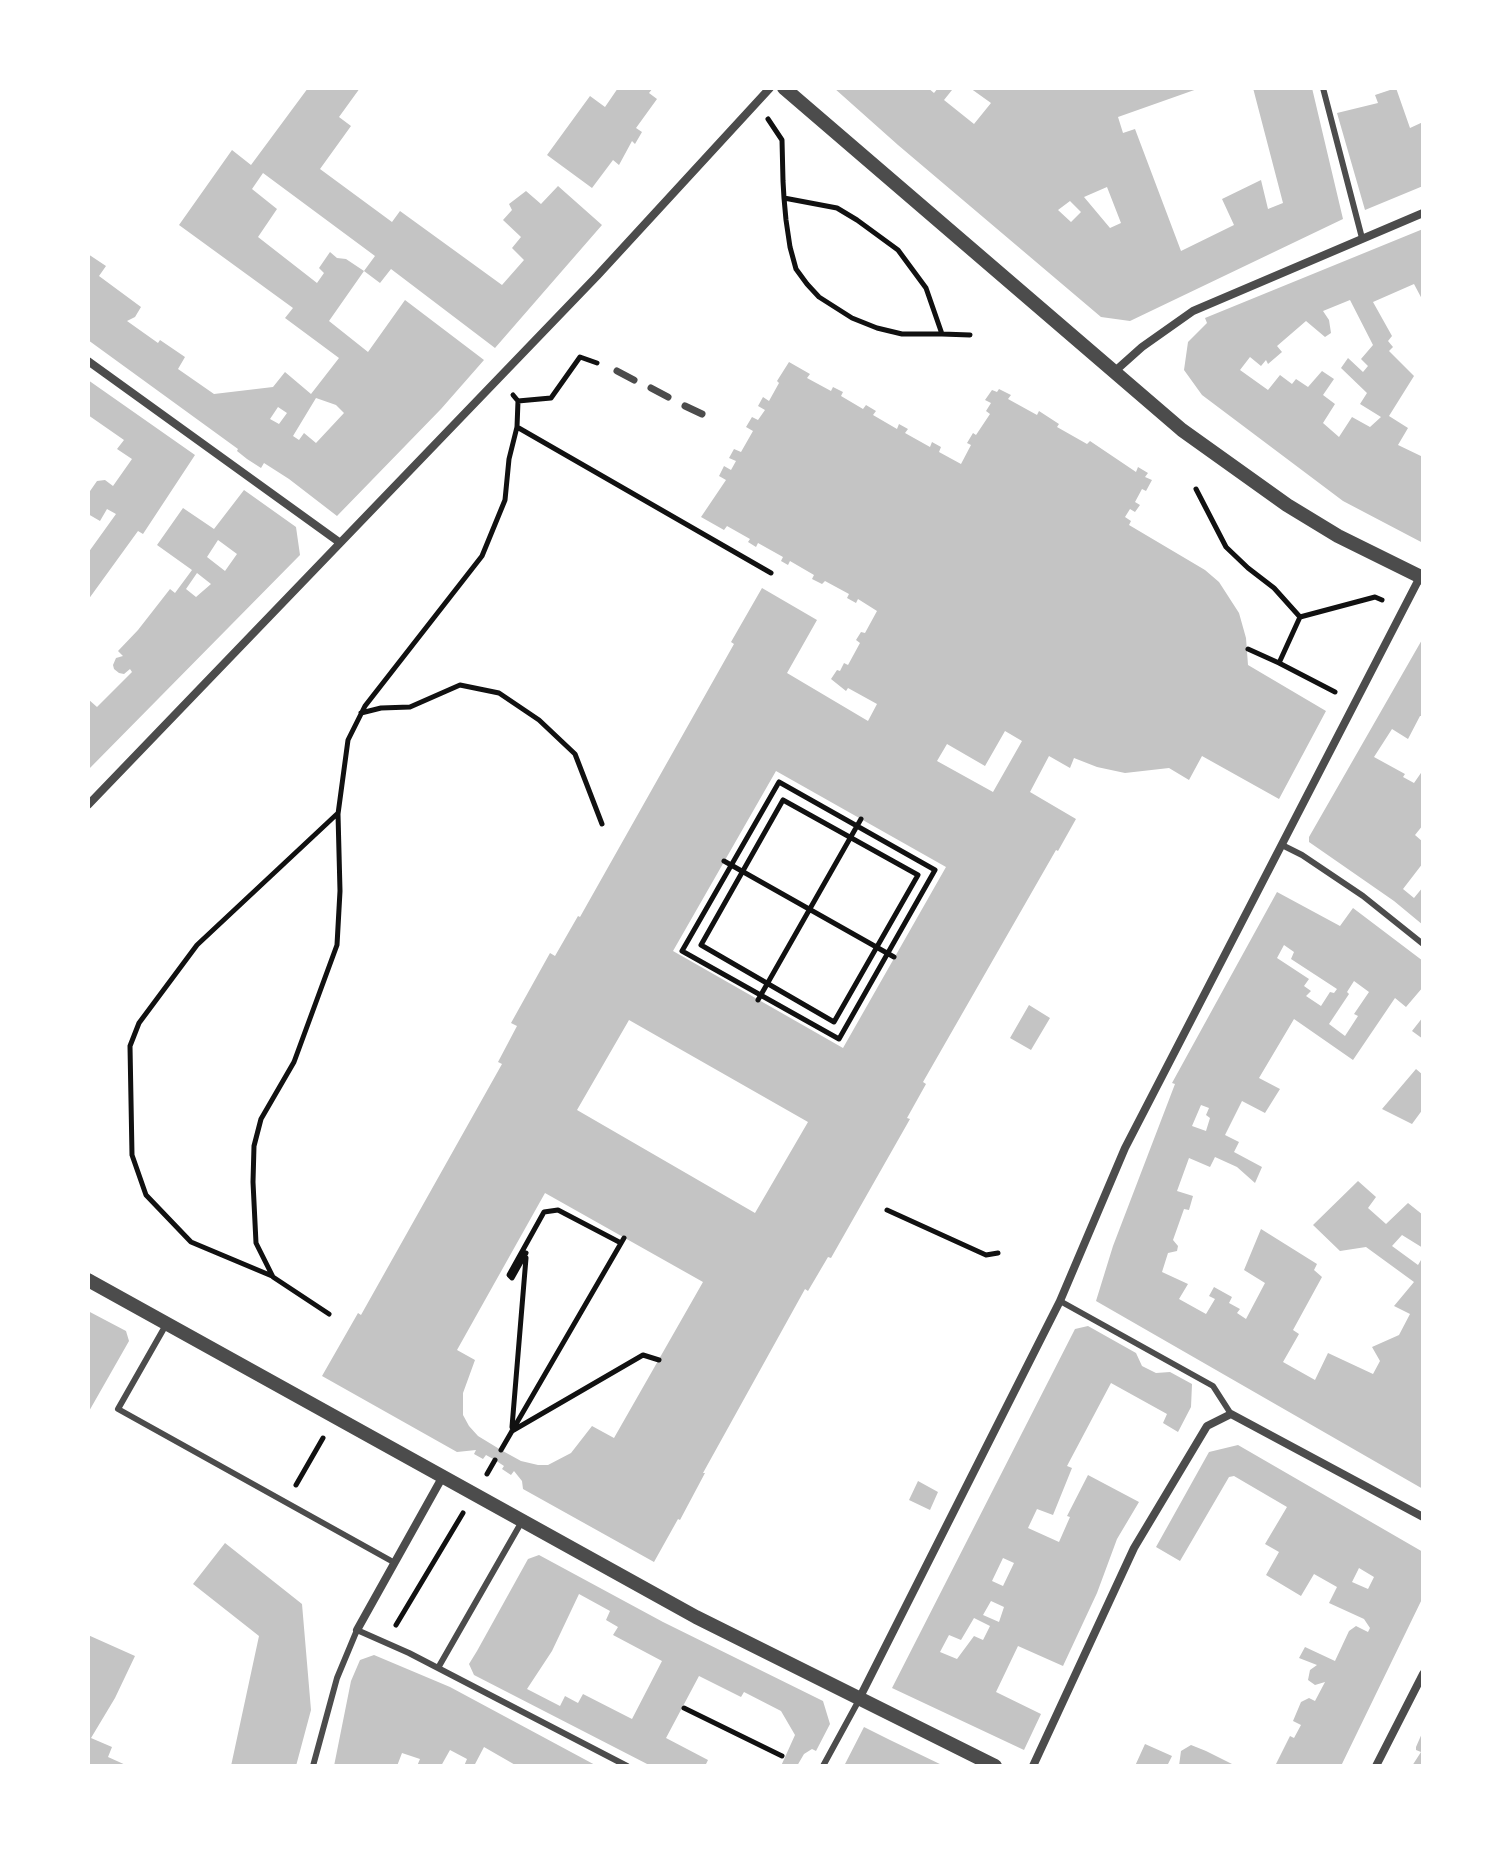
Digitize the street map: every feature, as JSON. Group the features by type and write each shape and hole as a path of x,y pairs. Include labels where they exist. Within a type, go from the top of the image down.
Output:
{"street":[{"path":"88,805 500,377 770,88"},
{"path":"784,88 1182,430 1287,505 1338,536 1421,577 1125,1148 1060,1301 859,1700"},
{"path":"1114,372 1142,347 1193,311 1423,213"},
{"path":"88,361 339,542"},
{"path":"617,371 634,380"},
{"path":"651,388 668,397"},
{"path":"685,406 702,414"},
{"path":"88,1280 696,1617 995,1766"},
{"path":"1033,1766 1134,1548 1207,1426 1231,1414 1423,1517"},
{"path":"357,1630 443,1476"},
{"path":"1376,1766 1423,1674"}],"lane":[{"path":"1323,88 1362,238"},
{"path":"1282,845 1363,896 1423,944"},
{"path":"1060,1301 1213,1386 1231,1414"},
{"path":"167,1323 118,1409 395,1563"},
{"path":"438,1668 523,1520"},
{"path":"313,1766 337,1678 357,1630 438,1668 627,1766"},
{"path":"823,1766 859,1700"}],"path":[{"path":"782,140 784,198 792,258 807,284 819,297 852,318 877,328 902,334 970,335"},
{"path":"784,198 837,208 898,250 926,288 942,334"},
{"path":"518,401 551,398 580,357 617,371"},
{"path":"273,1277 256,1243 254,1146 261,1119 294,1062 337,945 340,891 338,814 348,740 360,713 482,556 505,500 509,459 517,427 518,401 500,377"},
{"path":"517,427 771,573"},
{"path":"1196,489 1226,547 1274,588 1300,617"},
{"path":"1300,617 1375,597"},
{"path":"1279,663 1300,617"},
{"path":"1248,649 1336,692"},
{"path":"360,713 381,708 410,707 460,685 499,693 539,720 575,754 602,824"},
{"path":"779,782 857,826 935,870 890,956 839,1039 759,997 682,951 779,782"},
{"path":"783,800 851,837 918,875 834,1022 701,945 783,800"},
{"path":"329,1314 273,1277 191,1242 146,1195 132,1155 130,1046 139,1023 197,945 338,814"},
{"path":"759,997 861,819"},
{"path":"724,861 890,956"},
{"path":"501,1450 622,1241 558,1210 544,1212 509,1275 512,1278 526,1253 511,1431"},
{"path":"887,1210 962,1246 986,1255 998,1253"},
{"path":"511,1431 643,1355 659,1360"},
{"path":"285,1504 335,1416"},
{"path":"385,1643 475,1493"},
{"path":"684,1708 782,1756"}],"building":[{"path":"308,88 360,88 339,117 351,126 320,169 392,222 400,211 502,285 524,260 512,248 521,237 503,220 512,210 509,204 526,191 541,204 558,186 602,225 495,348 391,269 380,283 364,271 329,321 368,352 405,300 484,360 337,516 264,463 261,468 247,459 238,449 88,340 88,254 106,266 99,276 141,307 135,317 127,321 185,357 178,369 214,394 273,387 285,372 311,394 339,358 285,318 293,308 179,225 232,150 251,165","holes":["263,173 375,256 364,271 346,259 337,258 330,252 319,268 324,273 317,283 258,237 277,209 252,189","316,398 336,405 344,413 316,443 304,433 299,440 293,436","278,407 287,413 279,424 270,419"]},
{"path":"618,88 653,88 649,93 657,99 636,128 642,132 635,144 632,141 619,165 613,160 592,188 547,155 590,96 605,107"},
{"path":"834,88 928,88 934,93 938,88 950,88 952,90 944,100 974,124 991,103 970,88 1200,88 1118,117 1123,133 1135,129 1181,251 1234,225 1222,199 1261,180 1268,209 1283,203 1253,88 1312,88 1343,219 1130,321 1101,317","holes":["1107,187 1121,223 1110,228 1084,197","1070,201 1081,212 1071,222 1058,210"]},
{"path":"1396,88 1410,128 1423,122 1423,186 1365,210 1337,113 1378,103 1375,95"},
{"path":"1423,229 1423,301 1414,284 1373,302 1392,336 1388,341 1393,347 1389,351 1414,376 1389,416 1408,428 1398,445 1423,457 1423,543 1343,501 1202,395 1184,370 1188,342 1207,323 1205,318","holes":["1350,300 1373,345 1361,359 1368,366 1363,372 1348,358 1341,368 1367,393 1360,404 1381,417 1370,427 1352,417 1339,437 1323,423 1335,404 1323,395 1334,379 1322,371 1308,387 1296,379 1292,384 1280,375 1268,390 1240,370 1250,357 1261,366 1266,360 1268,364 1282,352 1277,346 1306,321 1325,337 1331,333 1329,320 1323,311"]},
{"path":"789,362 810,374 807,378 831,391 833,387 843,392 841,396 863,409 866,405 876,411 873,415 897,429 899,424 908,429 905,433 930,447 932,442 941,447 939,452 961,464 971,445 967,443 990,414 986,411 991,403 985,400 992,390 997,392 999,389 1011,395 1008,399 1037,415 1039,411 1059,424 1057,427 1087,444 1090,441 1136,472 1138,467 1148,473 1145,477 1152,480 1146,491 1142,489 1135,502 1140,505 1135,512 1130,509 1125,517 1131,521 1129,525 1205,570 1219,582 1239,613 1246,638 1248,665 1326,711 1279,799 1202,756 1189,780 1169,768 1125,773 1074,758 1070,768 1049,756 1030,792 1076,819 923,1082 926,1084 907,1118 910,1119 831,1258 828,1257 808,1291 805,1289 680,1520 654,1562 523,1489 522,1481 514,1471 511,1475 495,1460 486,1455 483,1459 474,1454 476,1450 457,1452 322,1376 358,1313 361,1315 502,1064 498,1062 517,1026 511,1023 550,953 555,956 580,917 734,644 731,642 762,588 817,620 787,673 868,721 877,704 848,688 846,691 831,679 844,663 848,665 860,643 856,640 861,632 865,633 877,611 858,599 856,603 847,598 849,594 825,581 822,584 812,579 814,575 790,561 788,565 781,561 783,557 758,543 756,547 748,542 750,539 727,526 724,530 701,517 726,480 719,476 724,466 731,470 736,461 729,458 734,449 741,452 753,431 746,427 752,417 758,420 765,410 758,406 763,397 769,401 779,383 777,381","holes":["1005,731 1022,741 993,792 937,761 947,744 985,766","776,771 946,867 843,1048 673,951","629,1020 808,1122 755,1213 577,1110","545,1193 703,1282 614,1438 592,1426 571,1453 548,1465 521,1461 478,1436 469,1426 463,1415 463,1393 475,1360 457,1350"]},
{"path":"88,380 195,455 143,534 138,531 88,600 88,553 116,514 107,509 100,521 88,514 88,494 97,481 105,480 113,486 132,459 117,449 124,440 88,415"},
{"path":"244,490 296,527 300,555 88,770 88,699 97,707 132,672 130,669 124,674 114,669 116,658 123,656 118,651 170,589 175,593 192,570 157,545 183,508 214,529","holes":["218,540 237,554 225,571 207,557","197,573 211,584 196,597 186,589"]},
{"path":"1423,638 1423,716 1420,716 1408,739 1392,729 1374,757 1405,774 1403,777 1414,783 1423,770 1423,825 1415,835 1423,842 1423,863 1403,889 1414,898 1423,887 1423,925 1309,842 1309,837"},
{"path":"1277,892 1340,926 1353,908 1423,961 1423,987 1406,1007 1395,998 1353,1060 1294,1019 1259,1078 1280,1089 1265,1113 1242,1101 1225,1135 1239,1142 1234,1152 1262,1167 1255,1183 1237,1167 1215,1157 1210,1167 1189,1158 1177,1191 1193,1196 1189,1210 1184,1209 1173,1240 1178,1246 1177,1251 1168,1253 1162,1272 1188,1284 1179,1299 1206,1314 1215,1299 1209,1296 1214,1287 1232,1297 1229,1303 1240,1309 1237,1313 1246,1319 1265,1283 1244,1270 1261,1229 1317,1264 1314,1270 1322,1277 1293,1330 1299,1334 1283,1362 1315,1380 1328,1353 1373,1374 1380,1361 1372,1347 1399,1335 1410,1314 1394,1306 1414,1282 1366,1247 1340,1251 1313,1225 1358,1181 1376,1197 1368,1208 1386,1224 1408,1203 1423,1215 1423,1248 1402,1235 1392,1246 1418,1265 1423,1261 1423,1489 1096,1301 1113,1246 1175,1084 1172,1083","holes":["1284,945 1294,952 1291,959 1337,989 1334,993 1330,992 1321,1006 1306,996 1311,991 1304,986 1309,979 1277,958","1354,981 1369,992 1354,1014 1358,1016 1345,1036 1329,1024 1349,994 1347,992","1201,1105 1209,1108 1206,1131 1192,1126"]},
{"path":"1029,1005 1050,1018 1031,1050 1010,1038"},
{"path":"1423,1017 1423,1039 1412,1031"},
{"path":"1416,1069 1423,1075 1423,1109 1412,1124 1382,1109"},
{"path":"88,1311 126,1331 129,1341 88,1413"},
{"path":"1088,1326 1136,1353 1142,1366 1156,1373 1170,1372 1192,1384 1191,1407 1178,1432 1163,1423 1167,1414 1111,1383 1067,1466 1072,1468 1053,1515 1037,1509 1028,1528 1059,1542 1070,1517 1067,1516 1088,1475 1139,1502 1117,1539 1097,1593 1063,1666 1018,1646 996,1692 1041,1714 1024,1750 892,1688 1075,1329","holes":["1003,1558 1014,1563 1003,1586 992,1581","991,1601 1004,1607 999,1622 983,1615","974,1618 990,1626 983,1640 974,1636 957,1659 940,1652 949,1635 961,1640"]},
{"path":"1238,1445 1423,1552 1423,1597 1341,1766 1275,1766 1290,1736 1294,1738 1301,1725 1293,1721 1301,1702 1309,1698 1315,1701 1325,1682 1315,1685 1308,1680 1310,1670 1317,1665 1299,1658 1305,1647 1335,1661 1349,1631 1356,1626 1368,1632 1370,1628 1364,1619 1329,1603 1337,1587 1314,1574 1301,1596 1266,1575 1279,1552 1265,1544 1287,1507 1234,1476 1229,1477 1180,1561 1156,1547 1209,1452","holes":["1359,1568 1374,1577 1368,1589 1352,1582"]},
{"path":"918,1481 938,1492 930,1510 909,1500"},
{"path":"225,1543 302,1604 311,1710 296,1766 231,1766 259,1636 193,1584"},
{"path":"539,1555 663,1622 823,1701 830,1724 816,1751 812,1749 804,1754 797,1766 781,1766 795,1735 781,1711 744,1692 741,1697 699,1676 666,1738 708,1760 705,1766 651,1766 474,1675 469,1664 528,1559","holes":["579,1594 610,1611 606,1620 618,1627 613,1635 662,1661 632,1719 583,1694 578,1703 565,1696 560,1706 527,1689 552,1651"]},
{"path":"88,1635 135,1656 91,1738 112,1747 108,1757 128,1766 88,1766"},
{"path":"374,1655 450,1687 597,1766 517,1766 484,1747 474,1766 464,1766 467,1759 450,1750 441,1766 417,1766 420,1759 402,1753 397,1766 334,1766 351,1681 360,1660"},
{"path":"864,1727 890,1740 944,1766 844,1766"},
{"path":"1423,1731 1423,1766 1412,1766 1421,1752 1416,1747"},
{"path":"1145,1744 1172,1756 1167,1766 1135,1766"},
{"path":"1191,1745 1236,1766 1179,1766 1181,1751"}]}
